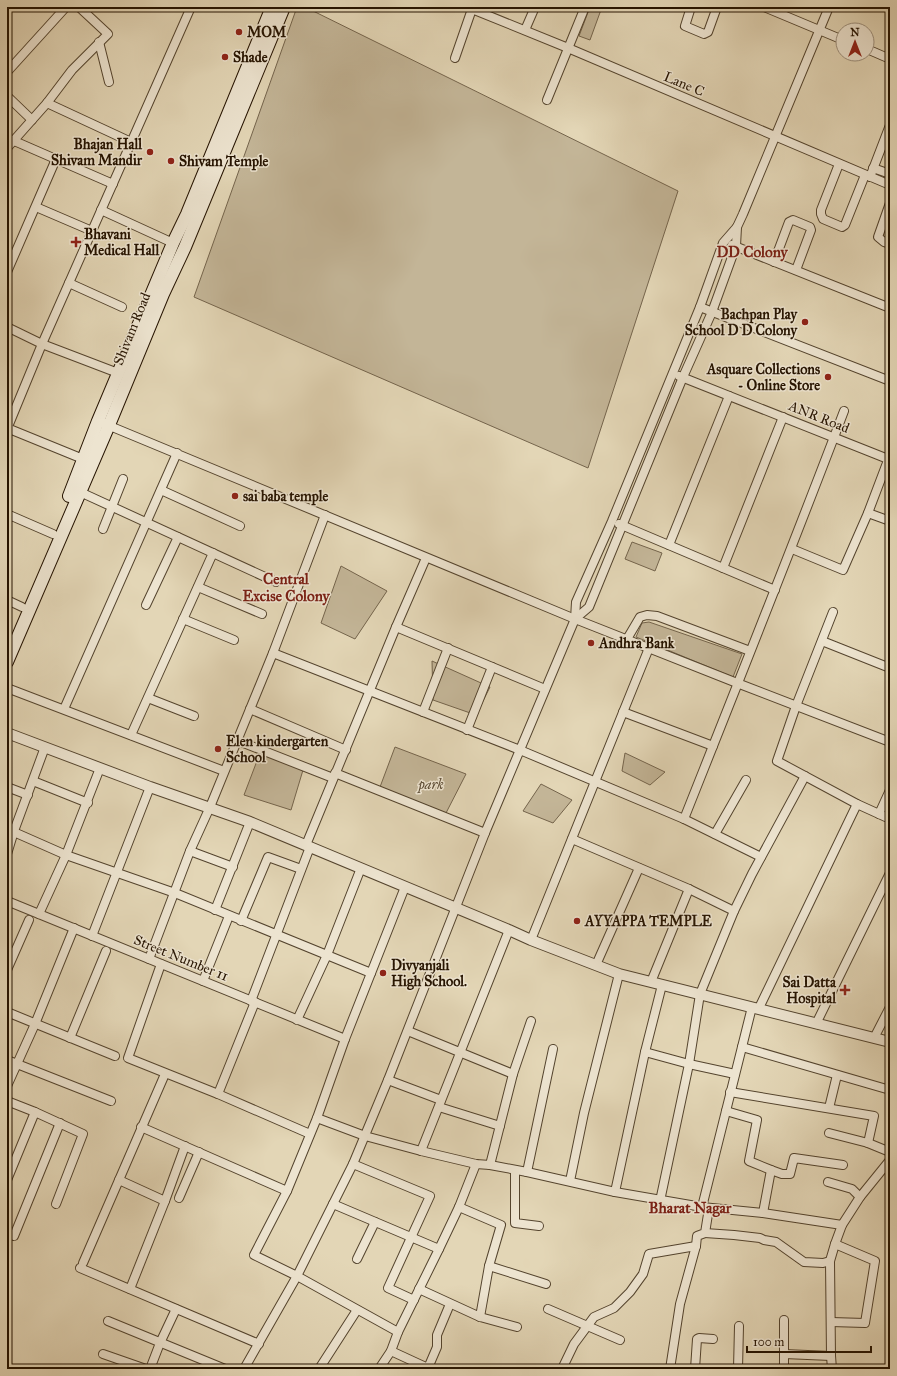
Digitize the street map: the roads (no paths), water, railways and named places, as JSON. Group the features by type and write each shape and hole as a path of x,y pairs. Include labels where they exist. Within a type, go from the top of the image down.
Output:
{"main road":[{"name":"Shivam Road","path":"7,662 80,492 118,373 173,243 190,207 272,7"},
{"name":"Shivam Road","path":"7,642 73,489 83,459 103,423 185,247 284,7"}],"street":[{"path":"7,72 66,7"},
{"path":"7,148 12,140 47,103 72,70 107,34 79,7"},
{"path":"83,459 7,429 42,344 191,7"},
{"path":"525,30 535,7"},
{"path":"547,100 585,7"},
{"path":"690,7 685,26 704,34 708,32 717,7"},
{"path":"764,7 835,37"},
{"path":"244,1369 297,1276 353,1164 408,1030 485,833 575,618 576,602 612,521 673,373 700,307 723,243 737,227 829,7"},
{"path":"455,58 470,8"},
{"name":"Lane C","path":"470,8 568,48 867,176 889,183"},
{"path":"99,42 109,82"},
{"path":"875,52 890,59"},
{"path":"7,96 32,120"},
{"path":"47,103 131,142"},
{"path":"839,164 821,210 821,214 823,219 842,226 845,225 867,176 873,168 890,125"},
{"path":"12,140 112,184"},
{"path":"8,267 36,207 56,159"},
{"path":"873,168 890,174"},
{"path":"890,203 878,237 884,242 890,244"},
{"path":"36,207 92,231"},
{"path":"101,210 173,243"},
{"path":"774,262 792,220 810,227 811,230 796,270"},
{"path":"575,618 588,607 712,312 736,246 737,227"},
{"path":"723,243 736,246 890,308"},
{"path":"69,283 122,307"},
{"path":"700,307 890,381"},
{"path":"7,327 42,344 118,373"},
{"name":"ANR Road","path":"673,373 834,438 889,457"},
{"path":"669,545 729,396"},
{"path":"684,819 737,683 792,549 844,411"},
{"path":"723,568 783,417"},
{"path":"103,423 426,558 737,683 890,742"},
{"path":"64,709 177,453"},
{"path":"792,549 843,570 868,513 889,457"},
{"path":"103,528 123,479"},
{"path":"161,490 240,526"},
{"path":"80,492 276,582"},
{"path":"868,513 890,521"},
{"path":"7,514 53,534"},
{"path":"149,959 190,851 210,807 236,740 273,653 324,515"},
{"path":"612,521 775,590"},
{"path":"146,605 178,537"},
{"path":"131,735 213,553"},
{"path":"218,1094 334,776 426,558"},
{"path":"198,587 262,614"},
{"path":"7,600 22,607"},
{"path":"833,612 796,706 777,761 857,804 890,819"},
{"path":"627,639 640,617 648,615 657,616 750,651"},
{"path":"183,619 234,640"},
{"path":"396,627 545,689"},
{"path":"822,641 890,668"},
{"path":"423,712 448,648"},
{"path":"531,940 649,648"},
{"path":"273,653 520,750 684,819 761,857"},
{"path":"467,730 492,667"},
{"path":"7,688 224,771"},
{"path":"148,698 194,716"},
{"path":"250,709 346,750"},
{"path":"624,712 713,746"},
{"path":"7,733 45,746 150,787 250,822 531,940 619,974 890,1042"},
{"path":"236,740 485,833"},
{"path":"7,854 10,830 28,795 45,746"},
{"path":"39,914 88,803 100,768"},
{"path":"660,1201 689,1064 700,994 734,911 761,857 805,776"},
{"path":"715,834 746,780"},
{"path":"33,781 88,803"},
{"path":"7,787 28,795"},
{"path":"92,936 150,787"},
{"path":"879,814 890,790"},
{"path":"705,1233 706,1208 730,1092 755,1007 857,804"},
{"path":"215,910 250,822"},
{"path":"10,830 66,855 175,893 371,973"},
{"path":"572,839 689,889 734,911"},
{"path":"190,851 233,866"},
{"path":"242,921 268,857 301,869"},
{"path":"297,1020 326,955 361,868"},
{"path":"596,965 639,868"},
{"path":"816,1024 890,873"},
{"path":"398,1332 297,1276 254,1255 287,1191 317,1118 345,1039 405,887"},
{"path":"651,982 689,889"},
{"name":"Street Number 11","path":"7,901 345,1039"},
{"path":"203,981 229,916"},
{"path":"7,970 29,920"},
{"path":"7,1086 35,1024 74,928"},
{"path":"421,1151 509,930"},
{"path":"70,1038 106,951"},
{"path":"161,964 128,1058 218,1094 310,1134"},
{"path":"570,1182 584,1113 619,974"},
{"path":"615,1192 645,1052 662,985"},
{"path":"874,1038 890,1007"},
{"path":"7,1012 115,1056"},
{"path":"490,1165 513,1074 531,1021"},
{"path":"408,1030 513,1074"},
{"path":"742,1047 890,1090"},
{"path":"527,1172 552,1048"},
{"path":"645,1052 689,1064 735,1074"},
{"path":"7,1060 110,1101"},
{"path":"165,1074 82,1265 130,1289 259,1344"},
{"path":"829,1108 837,1075"},
{"path":"388,1080 440,1103 500,1126"},
{"path":"730,1092 874,1116 868,1143"},
{"path":"7,1101 83,1134 56,1204"},
{"path":"726,1111 757,1120 749,1161 782,1174 790,1174 794,1158 843,1165"},
{"path":"7,1180 35,1112"},
{"path":"317,1118 365,1136 476,1164 527,1172 660,1201 706,1208 763,1213 842,1225"},
{"path":"14,1236 60,1123"},
{"path":"141,1128 287,1191"},
{"path":"829,1133 868,1143 890,1152"},
{"path":"130,1289 185,1146"},
{"path":"180,1198 199,1152"},
{"path":"832,1369 830,1261 842,1225 860,1197 890,1160"},
{"path":"353,1164 430,1196 388,1288 414,1300"},
{"path":"379,1369 391,1350 398,1332 459,1207 476,1164"},
{"path":"515,1170 515,1224"},
{"path":"763,1213 771,1170"},
{"path":"119,1180 165,1201"},
{"path":"828,1182 852,1189 860,1197"},
{"path":"333,1204 439,1249"},
{"path":"459,1207 501,1225 515,1224 539,1226"},
{"path":"357,1260 375,1222"},
{"path":"480,1317 489,1266 501,1225"},
{"path":"670,1369 680,1304 696,1246 697,1236 705,1233 760,1238 776,1242 804,1262 823,1264 830,1261"},
{"path":"831,1322 864,1323 875,1261 835,1244"},
{"path":"562,1369 574,1344 594,1317 614,1308 630,1292 643,1274 649,1254 696,1246"},
{"path":"489,1266 546,1284"},
{"path":"419,1289 480,1317 516,1327"},
{"path":"391,1350 429,1368 437,1346 437,1335 450,1304"},
{"path":"150,1369 176,1309"},
{"path":"548,1309 620,1340"},
{"path":"319,1369 357,1310"},
{"path":"784,1320 784,1369"},
{"path":"108,1321 225,1369"},
{"path":"738,1369 739,1326"},
{"path":"695,1369 696,1339 713,1339"},
{"path":"103,1354 146,1369"},
{"path":"784,1354 831,1356"}],"railway":[{"path":"7,13 12,7"}],"place":[{"name":"MOM","path":"239,32"},
{"name":"Shade","path":"225,57"},
{"name":"Bhajan Hall Shivam Mandir","path":"150,152"},
{"name":"Shivam Temple","path":"171,161"},
{"name":"Bhavani Medical Hall","path":"76,242"},
{"name":"Bachpan Play School D D Colony","path":"805,322"},
{"name":"Asquare Collections - Online Store","path":"828,377"},
{"name":"sai baba temple","path":"235,496"},
{"name":"Andhra Bank","path":"591,643"},
{"name":"Elen kindergarten School","path":"218,749"},
{"name":"AYYAPPA TEMPLE","path":"577,921"},
{"name":"Divyanjali High School.","path":"383,973"},
{"name":"Sai Datta Hospital","path":"845,990"}],"district":[{"name":"DD Colony","path":"752,252"},
{"name":"Central Excise Colony","path":"286,588"},
{"name":"Bharat Nagar","path":"690,1208"}],"park label":[{"name":"park","path":"431,784"}]}
